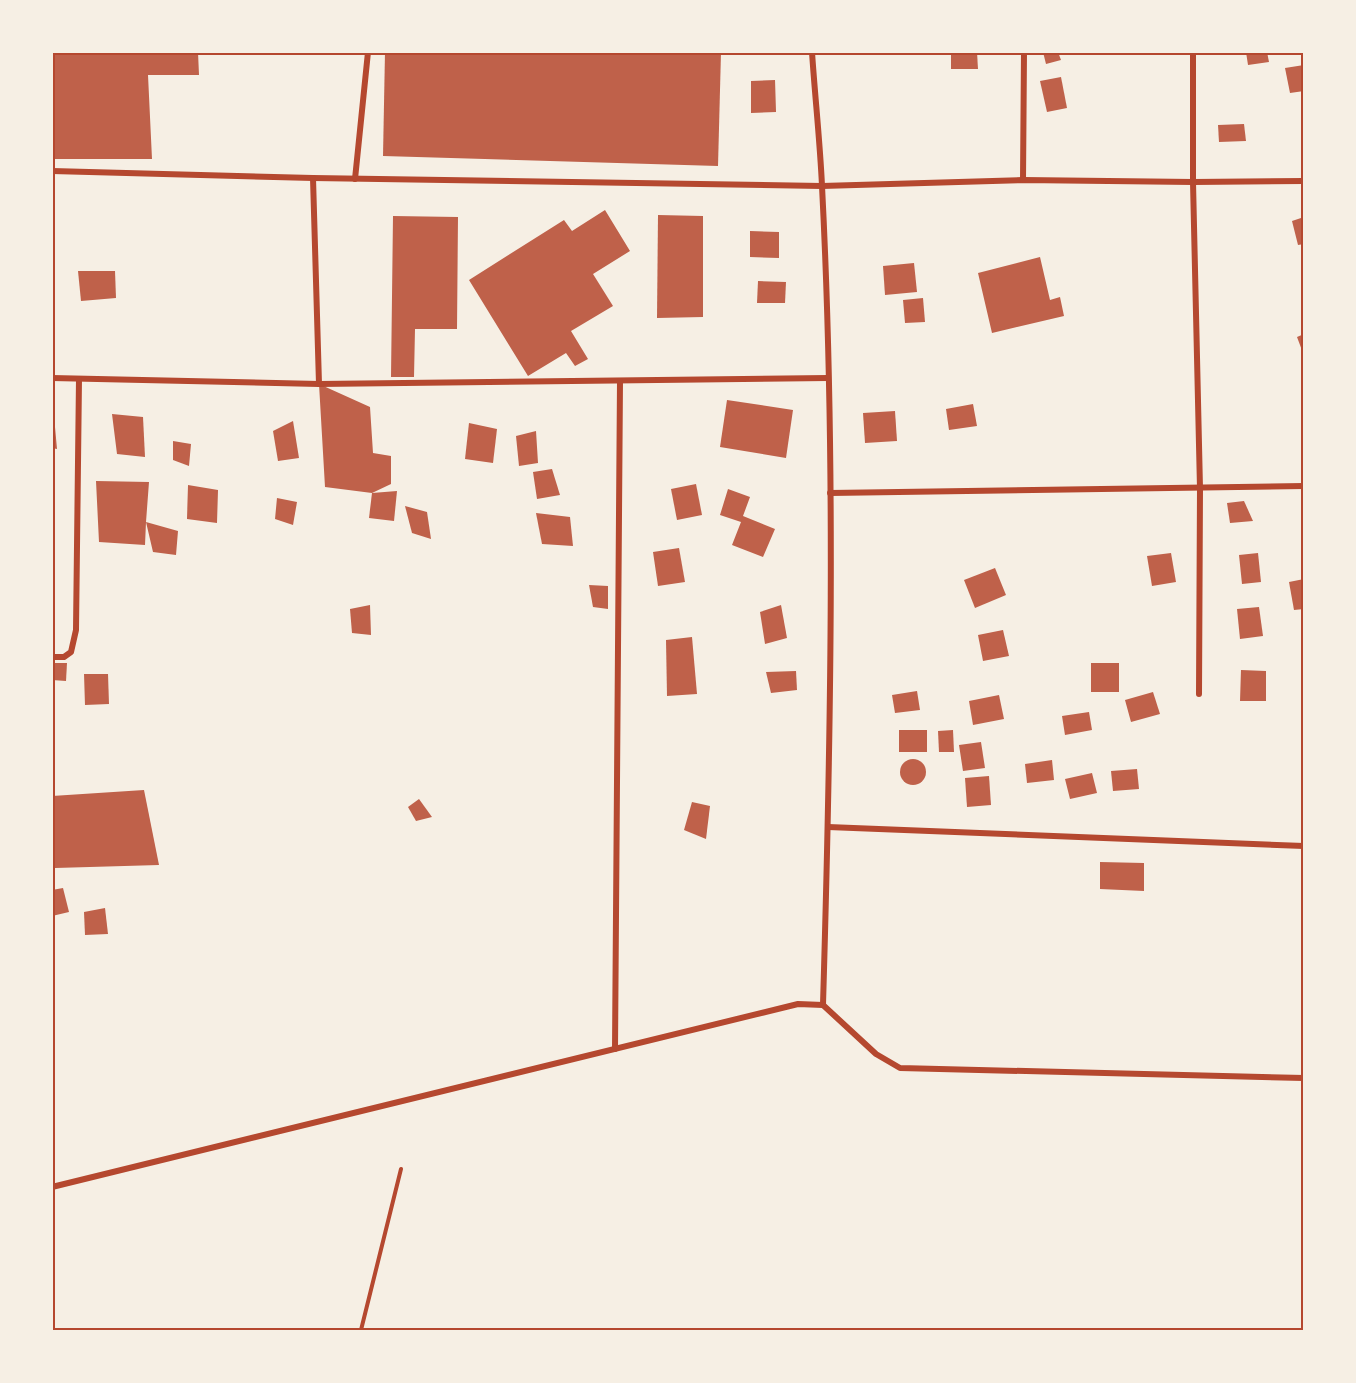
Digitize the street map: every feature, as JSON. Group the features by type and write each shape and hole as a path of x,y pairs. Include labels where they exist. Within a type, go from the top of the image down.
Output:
{"street":[{"path":"355,179 368,52"},
{"path":"812,52 822,186 830,493 828,827 823,1005"},
{"path":"1023,180 1024,52"},
{"path":"1193,52 1193,182 1200,488 1199,694"},
{"path":"52,171 355,179 822,186 1023,180 1304,181"},
{"path":"313,178 320,384"},
{"path":"52,378 320,384 828,378"},
{"path":"52,657 64,657 71,652 76,630 79,379"},
{"path":"615,1049 620,381"},
{"path":"830,493 1304,486"},
{"path":"828,827 1304,846"},
{"path":"52,1187 798,1004 823,1005 876,1054 900,1068 1304,1078"}],"path":[{"path":"361,1330 401,1169"}],"building":[{"path":"52,52 198,52 199,75 148,75 152,159 52,159"},
{"path":"385,52 721,52 718,166 383,156"},
{"path":"951,52 977,52 978,69 951,69"},
{"path":"1043,52 1058,52 1061,60 1046,64"},
{"path":"1246,52 1267,52 1269,62 1248,65"},
{"path":"1304,65 1304,91 1290,93 1285,68"},
{"path":"1061,77 1067,108 1047,112 1040,81"},
{"path":"775,80 776,112 751,113 751,81"},
{"path":"1244,124 1246,141 1219,142 1218,125"},
{"path":"605,210 630,251 593,274 613,306 571,331 588,359 575,366 566,353 528,376 469,280 564,220 572,231"},
{"path":"658,215 703,216 703,317 657,318"},
{"path":"393,216 458,217 457,329 415,329 414,377 391,377"},
{"path":"1304,217 1304,244 1298,245 1292,221"},
{"path":"750,231 779,232 779,258 750,257"},
{"path":"1040,257 1050,300 1060,297 1064,316 992,333 978,273"},
{"path":"914,263 917,292 885,295 883,266"},
{"path":"78,271 115,271 116,298 81,301"},
{"path":"758,281 786,282 785,303 757,303"},
{"path":"923,298 925,322 905,323 903,300"},
{"path":"1304,334 1304,353 1303,353 1297,337"},
{"path":"319,384 370,407 373,453 391,456 391,484 372,493 325,487"},
{"path":"727,400 793,410 786,458 720,447"},
{"path":"973,404 977,426 949,430 946,409"},
{"path":"895,411 897,441 865,443 863,413"},
{"path":"112,414 143,417 145,457 117,454"},
{"path":"52,416 54,416 57,449 52,448"},
{"path":"293,421 299,458 278,461 273,431"},
{"path":"469,423 497,429 493,463 465,459"},
{"path":"536,431 538,463 519,466 516,436"},
{"path":"173,441 191,444 189,466 173,460"},
{"path":"552,469 560,495 537,499 533,472"},
{"path":"96,481 149,482 145,545 99,542"},
{"path":"696,484 702,515 677,520 671,489"},
{"path":"188,485 218,490 217,523 187,519"},
{"path":"728,489 750,497 743,516 775,529 763,557 732,545 741,522 720,515"},
{"path":"397,491 394,521 369,518 372,493"},
{"path":"277,498 297,502 293,525 275,519"},
{"path":"1244,501 1253,521 1230,523 1227,503"},
{"path":"405,506 427,512 431,539 412,533"},
{"path":"536,513 570,517 573,546 542,544"},
{"path":"146,522 178,531 176,555 153,552"},
{"path":"679,548 685,582 658,586 653,552"},
{"path":"1171,553 1176,582 1152,586 1147,556"},
{"path":"1258,553 1261,582 1242,584 1239,555"},
{"path":"995,568 1006,595 975,608 964,580"},
{"path":"1304,579 1304,609 1294,610 1289,582"},
{"path":"589,585 608,586 608,609 593,607"},
{"path":"370,605 371,635 352,633 350,609"},
{"path":"781,605 787,638 765,644 760,612"},
{"path":"1259,607 1263,636 1240,639 1237,609"},
{"path":"1003,630 1009,656 983,661 978,635"},
{"path":"692,637 697,694 667,696 666,640"},
{"path":"52,663 67,663 66,681 52,680"},
{"path":"1091,663 1119,663 1119,692 1091,692"},
{"path":"1241,670 1266,671 1266,701 1240,701"},
{"path":"796,671 797,690 771,693 766,672"},
{"path":"84,674 108,674 109,704 85,705"},
{"path":"917,691 920,710 895,713 892,695"},
{"path":"1153,692 1160,714 1131,722 1125,700"},
{"path":"999,695 1004,719 973,725 969,701"},
{"path":"1089,712 1092,730 1065,735 1062,716"},
{"path":"899,730 927,730 927,752 899,752"},
{"path":"953,730 954,752 939,752 938,731"},
{"path":"981,742 985,768 963,771 959,745"},
{"path":"913,759 922,763 926,772 922,781 913,785 904,781 900,772 904,763"},
{"path":"1052,760 1054,780 1027,783 1025,764"},
{"path":"1137,769 1139,789 1113,791 1111,771"},
{"path":"1092,773 1097,793 1070,799 1065,779"},
{"path":"989,776 991,805 967,807 965,778"},
{"path":"144,790 159,865 55,868 52,796"},
{"path":"419,799 432,817 416,821 408,807"},
{"path":"692,802 710,806 706,839 684,830"},
{"path":"1100,862 1144,863 1144,891 1100,889"},
{"path":"63,888 69,912 52,916 52,890"},
{"path":"105,908 108,934 85,935 84,912"}]}
